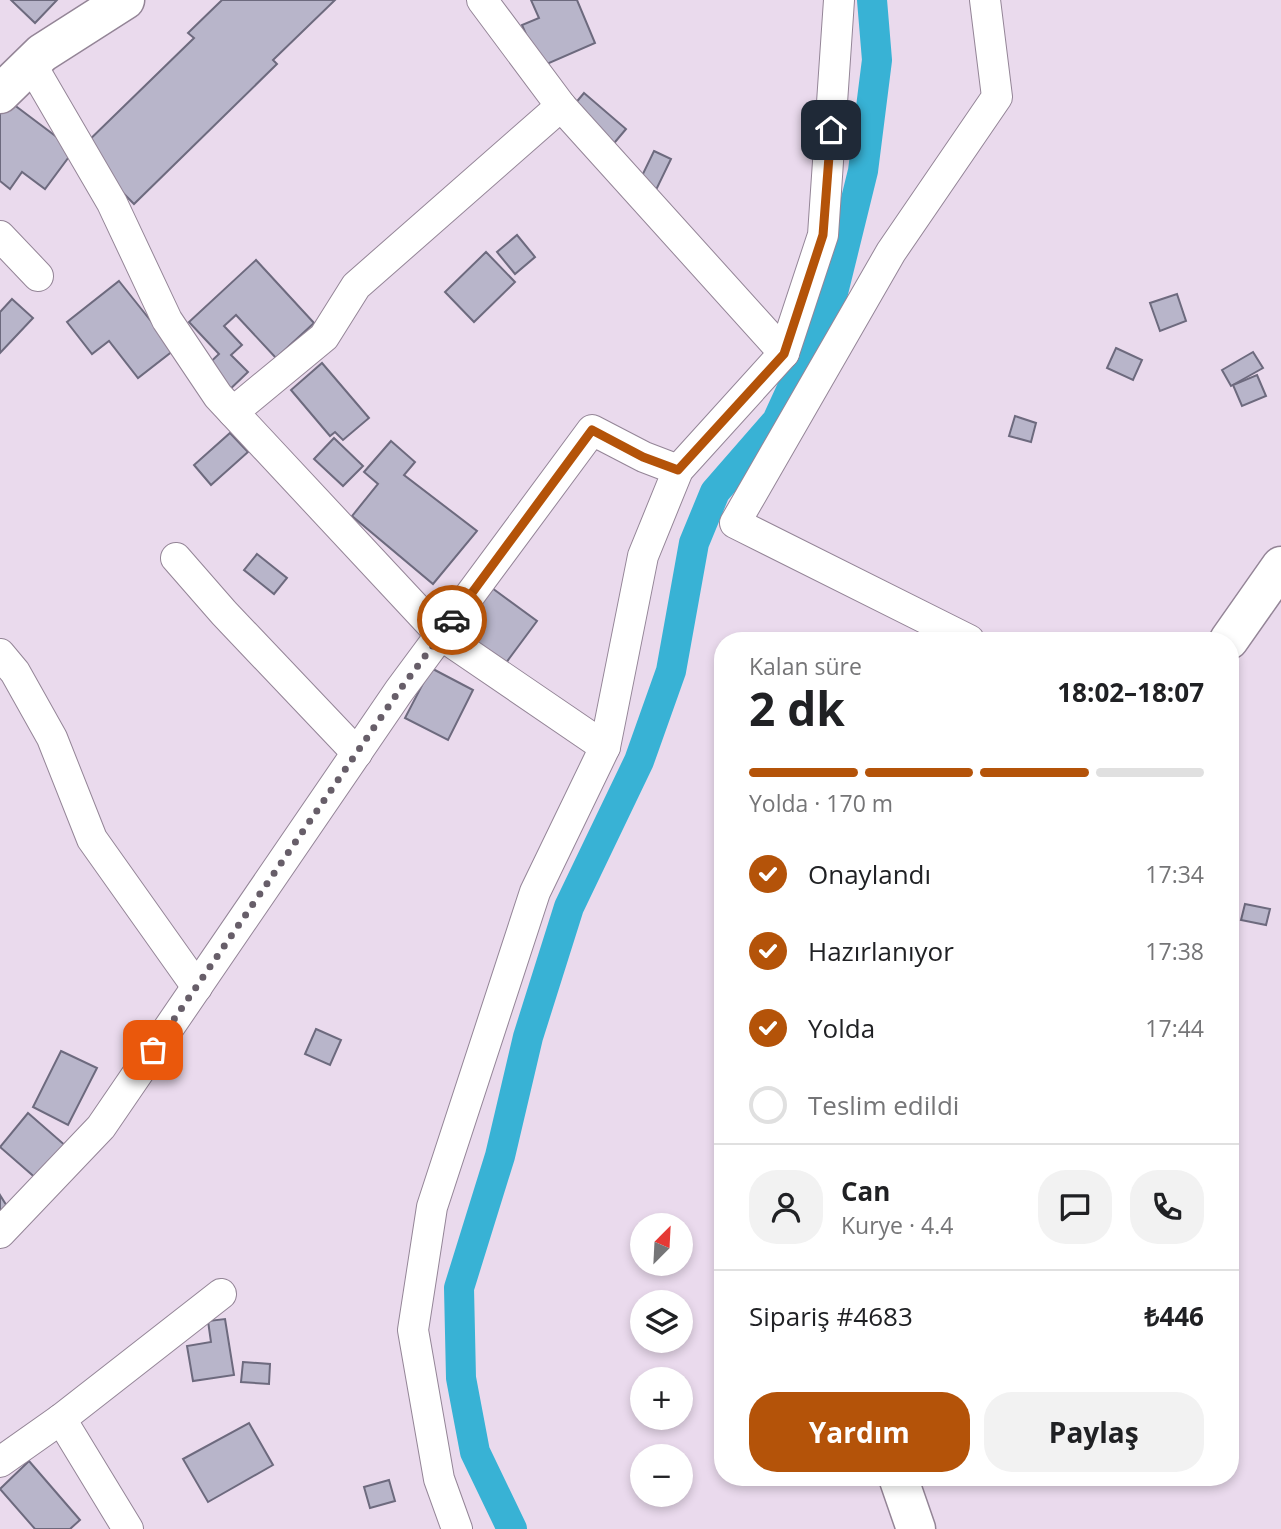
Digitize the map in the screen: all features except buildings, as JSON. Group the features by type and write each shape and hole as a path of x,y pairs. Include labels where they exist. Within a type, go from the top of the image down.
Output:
{"main road":[{"path":"0,94 42,53 123,1"},
{"path":"1235,632 1281,566"},
{"path":"901,1486 916,1529"}],"street":[{"path":"482,0 561,106 784,354"},
{"path":"457,1529 439,1479 413,1330 432,1207 535,892 605,747 643,556 678,470 784,354 823,235 839,0"},
{"path":"953,632 735,523 891,252 997,97 985,0"},
{"path":"31,64 112,203 167,320 218,396 441,635 605,747"},
{"path":"233,412 324,337 356,286 561,106"},
{"path":"0,236 38,276"},
{"path":"0,1233 101,1127 357,753 592,430 643,457 678,470"},
{"path":"176,558 223,613 357,753"},
{"path":"0,654 15,672 52,738 92,839 197,987"},
{"path":"0,1462 61,1419 221,1294"},
{"path":"61,1419 128,1529"}],"waterway":[{"path":"512,1529 475,1452 461,1378 459,1288 500,1156 528,1037 569,907 639,761 671,671 694,543 715,492 777,421 830,305 863,171 877,60 872,0"}],"way so far":[{"path":"153,1050 399,691 452,620"}],"route":[{"path":"452,620 592,430 643,457 678,470 784,354 823,235 831,130"}]}
